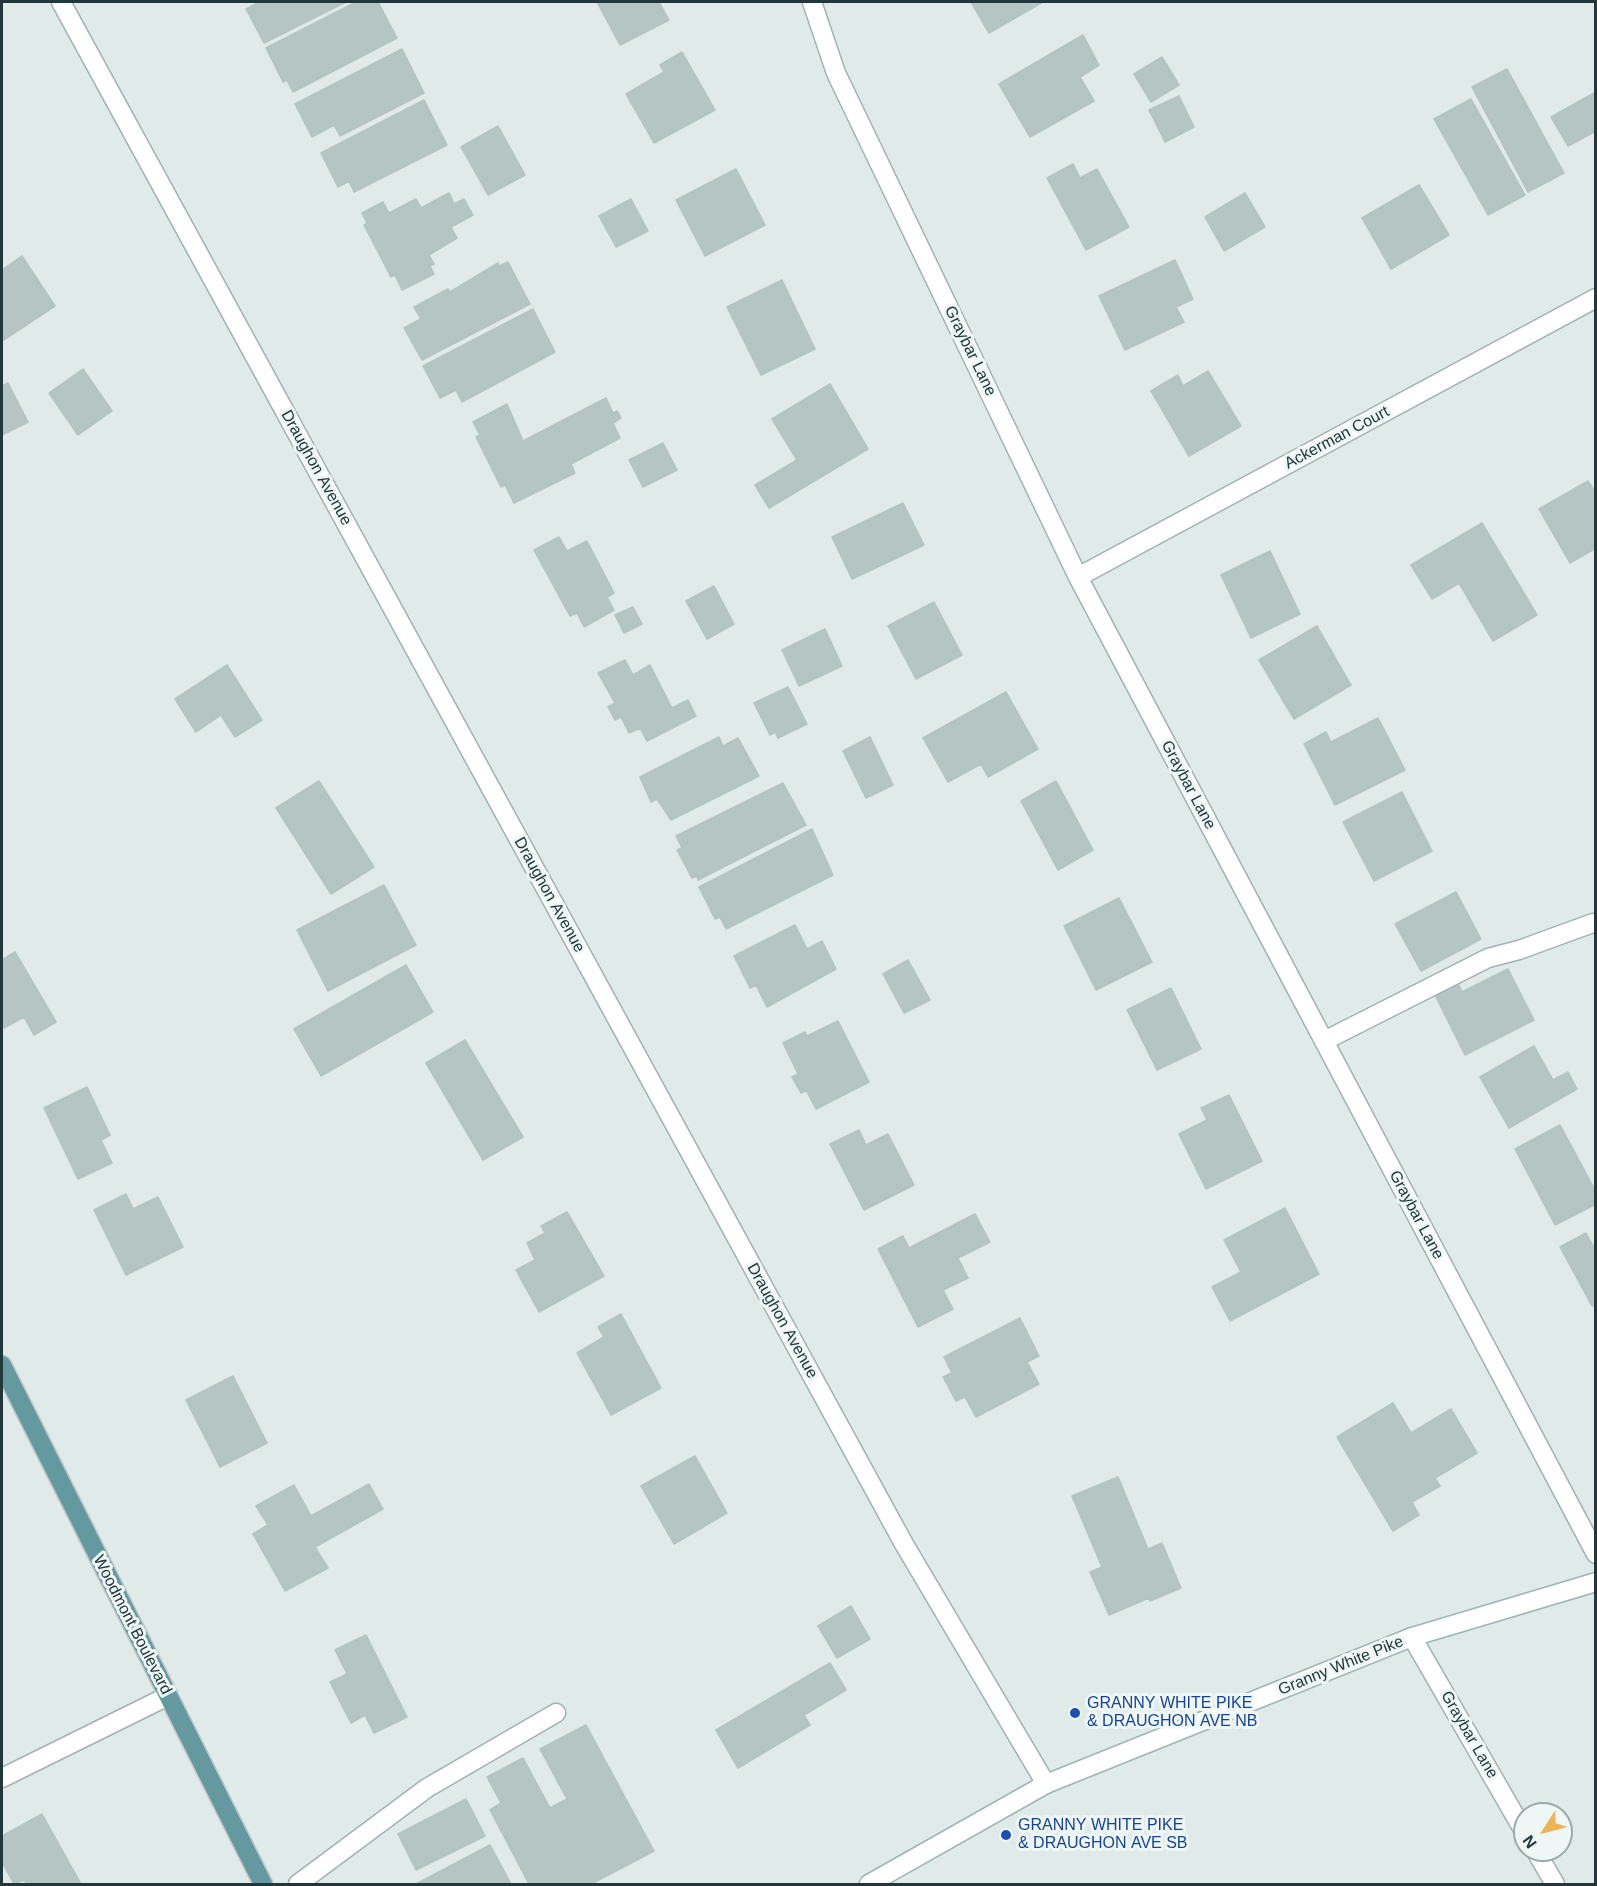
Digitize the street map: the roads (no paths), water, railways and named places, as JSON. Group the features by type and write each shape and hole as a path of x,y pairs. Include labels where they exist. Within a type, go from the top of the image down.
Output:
{"main road":[{"name":"Woodmont Boulevard","path":"2,1365 263,1884"}],"street":[{"name":"Draughon Avenue","path":"61,2 904,1544 1046,1784"},
{"name":"Graybar Lane","path":"812,2 836,73 1078,577 1596,1554"},
{"name":"Ackerman Court","path":"1078,577 1596,298"},
{"path":"1324,1041 1488,958 1519,950 1593,923"},
{"name":"Granny White Pike","path":"869,1884 1046,1784 1412,1637 1596,1582"},
{"name":"Graybar Lane","path":"1412,1637 1513,1812"},
{"path":"2,1778 168,1696"},
{"path":"298,1884 428,1788 556,1713"},
{"path":"1542,1862 1555,1884"}],"place":[{"name":"GRANNY WHITE PIKE & DRAUGHON AVE NB","path":"1075,1713"},
{"name":"GRANNY WHITE PIKE & DRAUGHON AVE SB","path":"1006,1835"}]}
